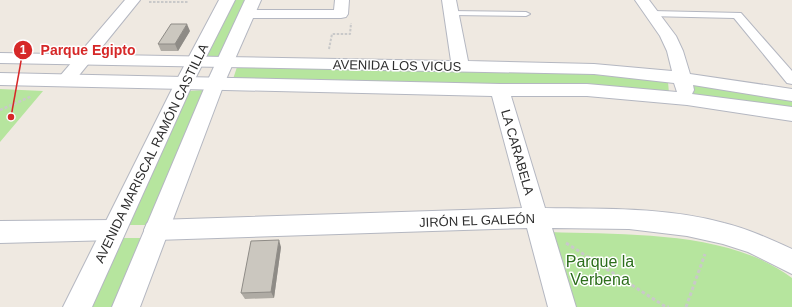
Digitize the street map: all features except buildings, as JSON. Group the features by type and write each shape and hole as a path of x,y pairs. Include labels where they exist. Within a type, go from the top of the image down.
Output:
{"main road":[{"name":"AVENIDA MARISCAL RAMÓN CASTILLA","path":"77,307 184,83 227,0"},
{"name":"AVENIDA MARISCAL RAMÓN CASTILLA","path":"126,307 224,62 250,7"},
{"name":"AVENIDA LOS VICUS","path":"0,58 224,62"},
{"name":"AVENIDA LOS VICUS","path":"0,79 184,83"}],"street":[{"path":"642,0 668,36 675,51 687,99"},
{"path":"66,80 133,1"},
{"path":"250,7 341,7"},
{"path":"451,7 460,66"},
{"path":"652,14 737,15 792,80"},
{"name":"AVENIDA LOS VICUS","path":"224,62 594,68 682,78 792,94"},
{"name":"AVENIDA LOS VICUS","path":"184,83 500,90 587,90 687,99 792,114"},
{"name":"LA CARABELA","path":"500,90 562,307"},
{"name":"JIRÓN EL GALEÓN","path":"156,230 537,218 629,219 687,226 722,233 756,244 792,262"},
{"path":"0,232 114,230"}],"lane":[{"path":"451,7 526,14"}],"path":[{"path":"133,1 188,2"},
{"path":"327,64 332,34 350,34 352,19 341,7"},
{"path":"560,240 667,307"},
{"path":"686,307 705,254"}],"green space":[{"path":"232,0 249,0 221,59 202,58"},
{"path":"237,67 588,74 668,82 669,93 509,85 233,79"},
{"path":"692,82 792,97 792,112 694,97"},
{"path":"0,89 43,91 0,142"},
{"path":"204,90 148,225 129,225 189,91"},
{"name":"Parque la Verbena","path":"550,232 643,235 676,238 708,243 738,251 767,262 792,278 792,307 573,307"},
{"path":"123,238 141,238 112,307 92,307"}],"place":[{"name":"Parque Egipto","path":"11,117"}]}
